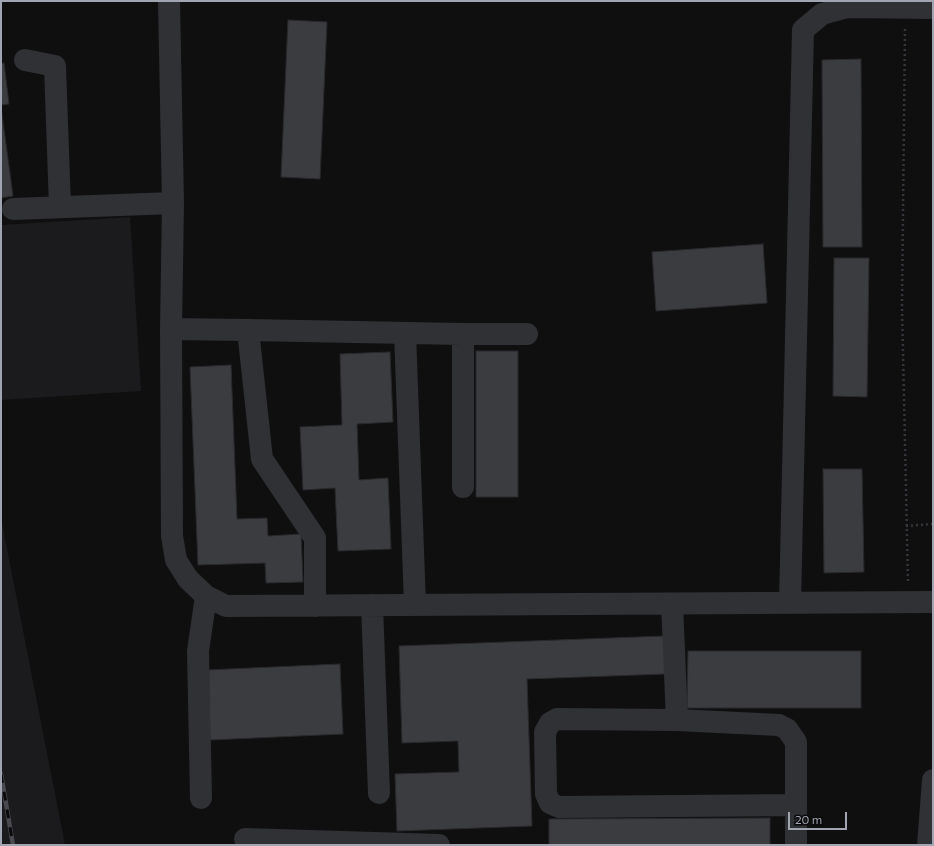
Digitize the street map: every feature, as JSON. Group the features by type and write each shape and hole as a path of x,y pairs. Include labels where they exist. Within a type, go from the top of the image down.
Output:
{"street":[{"path":"169,1 173,202 171,329 172,536 176,560 188,579 206,596 226,606 933,602"},
{"path":"790,603 803,30 822,14 848,7 933,8"},
{"path":"25,60 55,66 60,207"},
{"path":"13,209 173,202"},
{"path":"171,329 527,334"},
{"path":"248,330 262,459 315,538 315,606"},
{"path":"406,333 415,605"},
{"path":"463,334 463,487"},
{"path":"201,798 198,651 206,596"},
{"path":"672,604 677,720"},
{"path":"372,605 379,794"},
{"path":"796,805 560,807 550,803 546,794 545,732 550,723 557,719 677,720 779,725 787,729 796,742 796,805 796,845"},
{"path":"928,845 933,780"},
{"path":"245,839 439,845"}],"path":[{"path":"905,7 902,305 908,602"},
{"path":"906,526 933,524"}],"shaded area":[{"path":"130,217 141,391 1,400 1,225"},
{"path":"1,518 65,845 1,845"}],"building":[{"path":"288,20 327,22 320,179 281,177"},
{"path":"861,59 862,247 823,247 822,60"},
{"path":"4,63 9,104 1,105 1,64"},
{"path":"1,107 13,196 1,198"},
{"path":"763,244 767,303 656,311 652,252"},
{"path":"834,258 869,258 867,397 833,396"},
{"path":"476,351 518,351 518,497 476,497"},
{"path":"390,352 393,422 357,424 359,480 388,478 391,549 338,551 335,488 303,490 300,427 342,425 340,354"},
{"path":"231,365 237,519 267,518 268,536 301,534 303,582 266,583 265,563 198,565 190,367"},
{"path":"823,469 862,469 864,572 824,573"},
{"path":"664,636 665,674 527,679 532,826 397,831 395,774 459,772 458,741 402,743 399,646"},
{"path":"688,651 861,651 861,708 687,708"},
{"path":"340,664 343,734 210,740 207,670"},
{"path":"770,818 770,845 549,845 549,819"}],"railway":[{"path":"1,774 13,845"}]}
